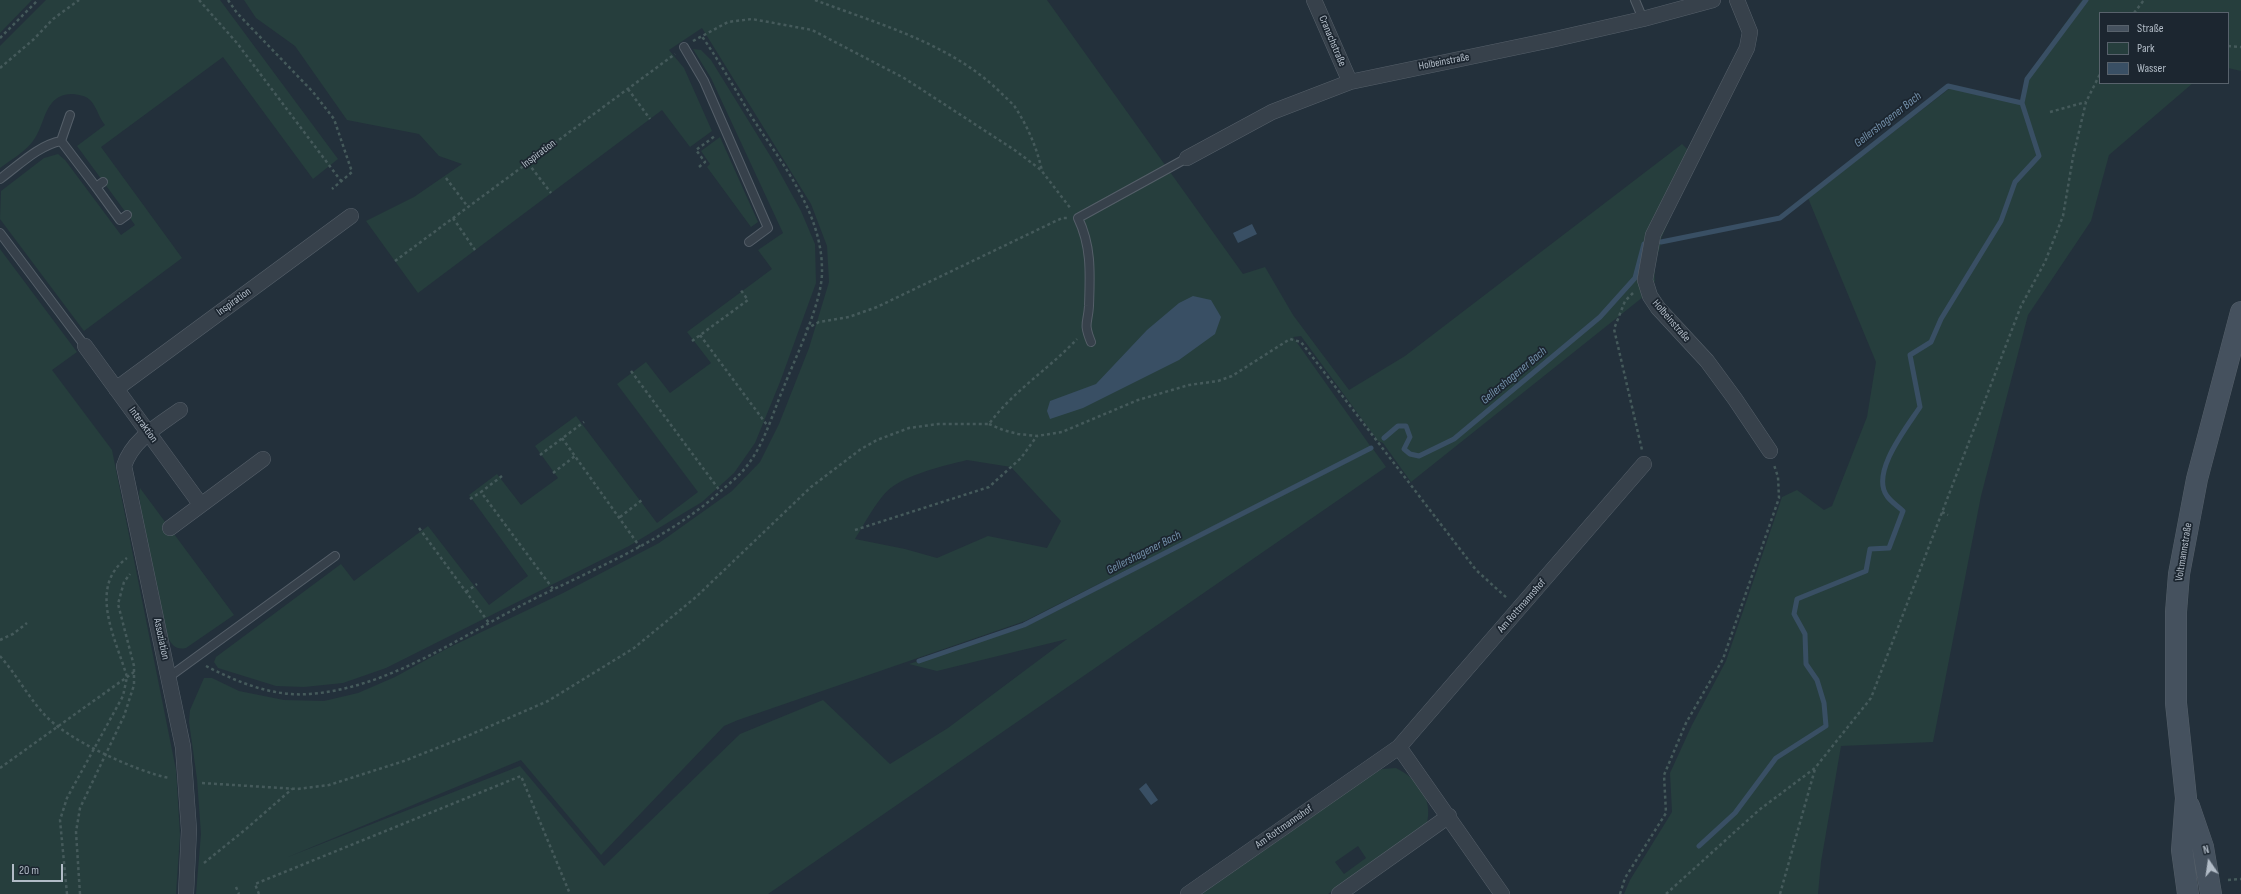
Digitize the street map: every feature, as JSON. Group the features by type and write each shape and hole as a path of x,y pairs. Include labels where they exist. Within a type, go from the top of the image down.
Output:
{"street":[{"name":"Cranachstraße","path":"1314,0 1350,82"},
{"name":"Holbeinstraße","path":"1187,158 1272,112 1350,82 1551,40 1643,19 1713,0"},
{"path":"1645,280 1653,235 1747,48 1750,32 1737,0"},
{"name":"Inspiration","path":"116,388 352,216"},
{"name":"Holbeinstraße","path":"1645,280 1650,296 1658,308 1707,361 1770,451"},
{"name":"Voltmannstraße","path":"2188,894 2182,850 2186,798 2176,703 2176,612 2180,574 2197,479 2241,312"},
{"name":"Interaktion","path":"85,346 201,505"},
{"name":"Assoziation","path":"180,410 136,444 128,455 124,466 183,747 187,781 189,830 186,894"},
{"path":"170,528 263,459"},
{"name":"Am Rottmannshof","path":"1188,894 1399,747 1644,464"},
{"path":"1399,747 1449,816 1502,894"},
{"name":"Voltmannstraße","path":"2186,798 2203,847 2210,894"},
{"path":"1339,894 1449,816"}],"lane":[{"path":"1635,0 1643,19"},
{"path":"684,48 704,81 768,228 749,242"},
{"path":"61,141 70,116"},
{"path":"0,179 41,149 51,143 61,141"},
{"path":"61,141 120,220 127,215"},
{"path":"1091,342 1085,327 1089,310 1089,249 1078,218 1187,158"},
{"path":"96,187 103,182"},
{"path":"0,233 85,346"},
{"path":"169,676 335,556"}],"path":[{"path":"0,38 38,0"},
{"path":"0,68 34,39 53,19 78,0"},
{"path":"199,0 238,43 341,181"},
{"path":"228,0 237,13 313,92 334,119 352,172 332,189"},
{"path":"815,0 921,40 952,56 989,82 1014,106 1036,145 1043,172 1078,218"},
{"path":"2135,12 2144,0"},
{"name":"Inspiration","path":"395,261 701,35 734,21 752,19 812,30 904,78 1016,151 1043,172"},
{"path":"2229,46 2241,47"},
{"path":"1666,894 1760,810 1815,768 1871,698 2021,306 2045,262 2063,216 2073,157 2086,102 2099,77"},
{"path":"628,89 650,120"},
{"path":"2050,112 2086,102"},
{"path":"699,167 705,162 696,150 725,129"},
{"path":"528,163 551,193"},
{"path":"446,178 468,207"},
{"path":"453,218 475,250"},
{"path":"806,329 819,322 849,317 877,307 1062,218 1078,218"},
{"path":"1644,464 1614,329 1625,302 1645,280"},
{"path":"692,341 748,300 740,289"},
{"path":"989,424 1002,406 1056,360 1080,336 1085,327"},
{"path":"193,659 228,678 267,691 308,694 349,688 387,674 640,547 703,508 745,469 760,446 768,426 700,335"},
{"path":"0,656 43,713 57,727 76,740 143,770 187,781 251,787 292,789 329,785 404,761 465,737 548,701 634,648 696,597 811,487 860,449 877,440 909,428 938,424 989,424 1003,430 1037,436 1062,432 1138,400 1189,385 1218,381 1232,376 1290,339 1301,342 1476,570 1519,609"},
{"path":"631,371 720,491"},
{"path":"540,455 584,422"},
{"path":"855,530 989,487 1021,458 1037,436"},
{"path":"562,438 640,547"},
{"path":"1620,894 1625,878 1666,812 1664,775 1686,723 1723,659 1774,513 1779,498 1778,477 1770,451"},
{"path":"553,473 575,456"},
{"path":"470,499 502,476"},
{"path":"481,492 553,590"},
{"path":"620,517 642,500"},
{"path":"1942,512 1948,515"},
{"path":"420,528 489,622"},
{"path":"80,894 77,826 80,808 124,716 134,685 134,672 118,604 124,582 142,553"},
{"path":"68,894 60,820 67,798 123,696 127,677 108,613 106,591 112,572 121,562 142,553"},
{"path":"466,592 477,584"},
{"path":"0,640 13,634 27,623"},
{"path":"0,768 134,672"},
{"path":"1780,894 1815,768"},
{"path":"259,894 255,884 521,776 570,894"},
{"path":"202,866 205,861 246,829 292,789"},
{"path":"236,886 239,894"}],"green space":[{"path":"0,0 32,0 0,33"},
{"path":"46,0 220,0 338,159 313,179 223,57 101,147 182,258 84,331 0,219 1,191 44,158 58,154 65,160 121,235 135,225 77,146 105,125 93,104 85,97 71,94 62,95 56,99 47,110 39,131 32,143 0,168 0,46"},
{"path":"244,0 1047,0 1243,274 1265,267 1293,315 1349,390 1405,356 1682,144 1696,158 1661,239 1661,244 1654,265 1655,281 1643,297 1411,482 1383,443 1378,441 1301,336 1293,337 1371,447 1025,621 724,726 601,855 521,760 288,857 520,766 604,866 740,734 823,700 890,764 948,728 1067,639 937,671 909,664 1025,627 1373,449 1386,467 768,894 196,894 201,834 197,779 189,722 190,710 204,678 212,678 239,691 284,700 324,701 358,693 395,677 446,649 563,593 659,543 732,491 760,462 779,424 809,348 829,282 827,246 811,204 702,28 669,50 684,68 712,131 690,147 662,110 418,293 366,221 414,197 462,164 439,156 419,134 347,120 295,46 256,18","holes":["967,460 1011,467 1061,521 1047,548 988,536 937,558 905,549 855,539 882,497 892,487 900,482 928,470"]},
{"path":"2082,0 2241,0 2241,71 2229,68 2229,12 2099,12 2099,84 2192,84 2109,155 2091,221 2028,315 1981,496 1933,742 1841,746 1821,862 1818,894 1624,894 1630,880 1672,812 1670,773 1692,725 1726,661 1782,497 1797,490 1824,510 1832,506 1867,417 1876,362 1808,198 1954,85 2021,101 2025,79"},
{"path":"693,49 701,50 711,60 774,162 801,211 815,244 816,283 780,382 755,443 734,473 702,502 629,546 386,668 343,683 304,687 276,686 218,668 214,662 216,657 341,564 354,581 428,526 489,605 528,576 469,495 497,474 521,505 558,478 535,446 576,416 657,523 698,492 617,384 646,362 670,393 711,363 687,332 772,269 758,250 783,233 711,78"},
{"path":"720,137 758,222 751,227 707,167 710,164 701,151"},
{"path":"0,249 77,352 52,370 112,450 176,770 180,835 176,894 0,894"},
{"path":"140,488 234,615 186,648 175,647 168,638 141,509 139,494"},
{"path":"1396,768 1417,784 1426,798 1428,806 1427,823 1328,894 1202,894 1368,777 1382,769","holes":["1358,846 1366,858 1344,874 1335,862"]}],"water":[{"path":"1252,224 1257,234 1238,243 1233,233"},
{"path":"1193,296 1211,300 1221,317 1215,334 1179,360 1083,408 1050,419 1047,411 1050,401 1096,384 1147,330 1179,303"},
{"path":"1146,783 1158,800 1151,805 1139,789"}],"waterway":[{"name":"Gellershagener Bach","path":"1661,242 1780,218 1948,86 2022,103 2027,79 2086,0"},
{"path":"1699,846 1735,813 1776,758 1826,726 1824,703 1817,680 1806,664 1805,634 1794,614 1797,599 1866,571 1870,549 1889,548 1903,511 1887,496 1883,486 1883,475 1892,450 1920,407 1910,355 1931,342 1941,319 2001,221 2015,182 2039,156 2022,103"},
{"name":"Gellershagener Bach","path":"1384,438 1398,426 1406,426 1410,437 1404,449 1410,454 1419,456 1454,439 1600,317 1635,278 1644,244"},
{"name":"Gellershagener Bach","path":"919,661 1024,625 1371,448"}]}
